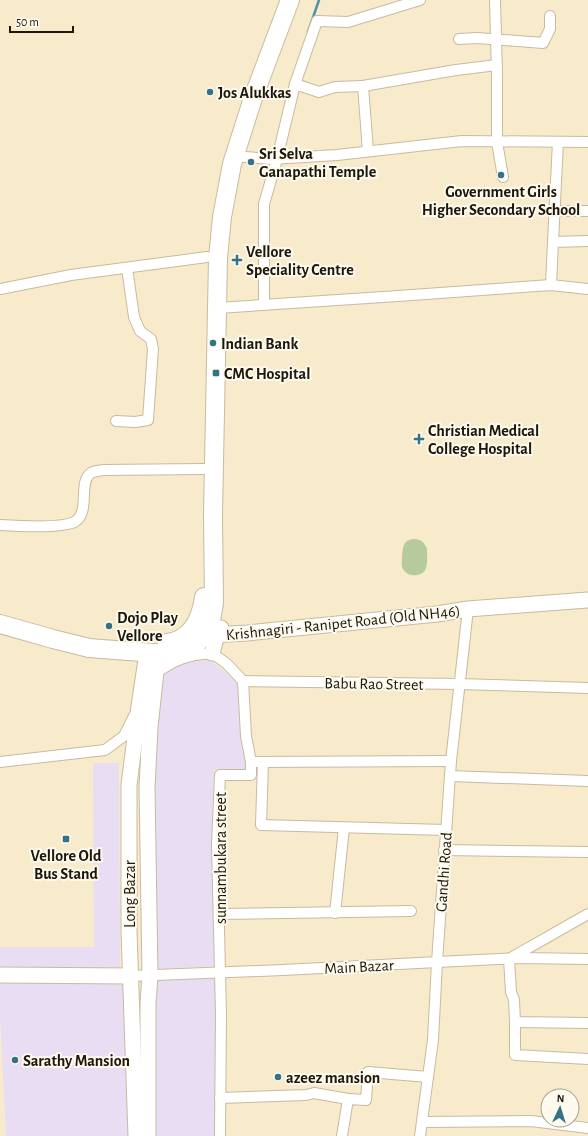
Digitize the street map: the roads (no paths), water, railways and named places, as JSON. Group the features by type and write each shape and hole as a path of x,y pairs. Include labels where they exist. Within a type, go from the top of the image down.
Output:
{"highway":[{"path":"205,631 200,618 205,585 204,469 207,257 215,203 261,47 281,0"},
{"path":"0,624 90,648 153,653 187,648 197,643 205,631 214,596 213,515 218,258 230,156 290,0"},
{"path":"0,614 60,633 117,643 154,644 170,642 205,631"}],"main road":[{"name":"Krishnagiri - Ranipet Road (Old NH46)","path":"205,631 410,608 468,609 588,600"},
{"path":"205,631 212,653"},
{"path":"148,1136 148,1002 150,976 147,788 150,727 155,674 153,653"},
{"name":"Long Bazar","path":"136,1136 129,931 129,785 139,706 153,653"},
{"path":"0,975 130,976"}],"street":[{"path":"264,305 264,204 277,159 295,84 317,21 348,22 420,0"},
{"path":"495,0 497,66 496,142 503,176"},
{"path":"459,39 477,38 544,43 550,29 550,16"},
{"path":"295,84 319,92 335,87 364,86 456,70 497,66"},
{"path":"364,86 368,151"},
{"path":"230,156 277,159 462,141 588,142"},
{"path":"550,285 558,142"},
{"path":"554,211 588,211"},
{"path":"553,242 588,241"},
{"path":"0,289 71,275 207,257"},
{"path":"116,421 135,422 148,420 153,349 150,339 140,331 134,317 127,268"},
{"path":"218,308 550,285 588,290"},
{"path":"0,525 28,527 64,526 78,520 83,509 87,477 91,473 103,470 204,469"},
{"name":"Gandhi Road","path":"420,1136 433,1040 444,850 451,761 468,609"},
{"path":"0,762 105,750 124,736 155,674 170,664 192,655 212,653 227,664 242,681 246,736 251,762 451,761"},
{"name":"Babu Rao Street","path":"242,681 459,684 588,688"},
{"name":"sunnambukara street","path":"220,1136 222,1014 217,845 220,775 251,775 251,762"},
{"path":"263,762 261,825 446,830"},
{"path":"450,776 588,781"},
{"path":"335,913 344,828"},
{"path":"444,850 588,852"},
{"path":"219,914 411,911"},
{"path":"588,914 509,959 511,992 514,1000 515,1055 588,1059"},
{"name":"Main Bazar","path":"130,976 509,959 588,959"},
{"path":"515,1022 588,1023"},
{"path":"220,1098 306,1095 314,1093 348,1099 366,1100 368,1072 428,1077"},
{"path":"342,1136 348,1099"},
{"path":"422,1122 531,1121 588,1128"}],"waterway":[{"path":"308,32 319,0"}],"place":[{"name":"Jos Alukkas","path":"210,92"},
{"name":"Sri Selva Ganapathi Temple","path":"251,162"},
{"name":"Government Girls Higher Secondary School","path":"501,175"},
{"name":"Vellore Speciality Centre","path":"237,260"},
{"name":"Indian Bank","path":"213,343"},
{"name":"CMC Hospital","path":"216,373"},
{"name":"Christian Medical College Hospital","path":"419,439"},
{"name":"Dojo Play Vellore","path":"109,626"},
{"name":"Vellore Old Bus Stand","path":"66,839"},
{"name":"Sarathy Mansion","path":"15,1060"},
{"name":"azeez mansion","path":"278,1077"}]}
